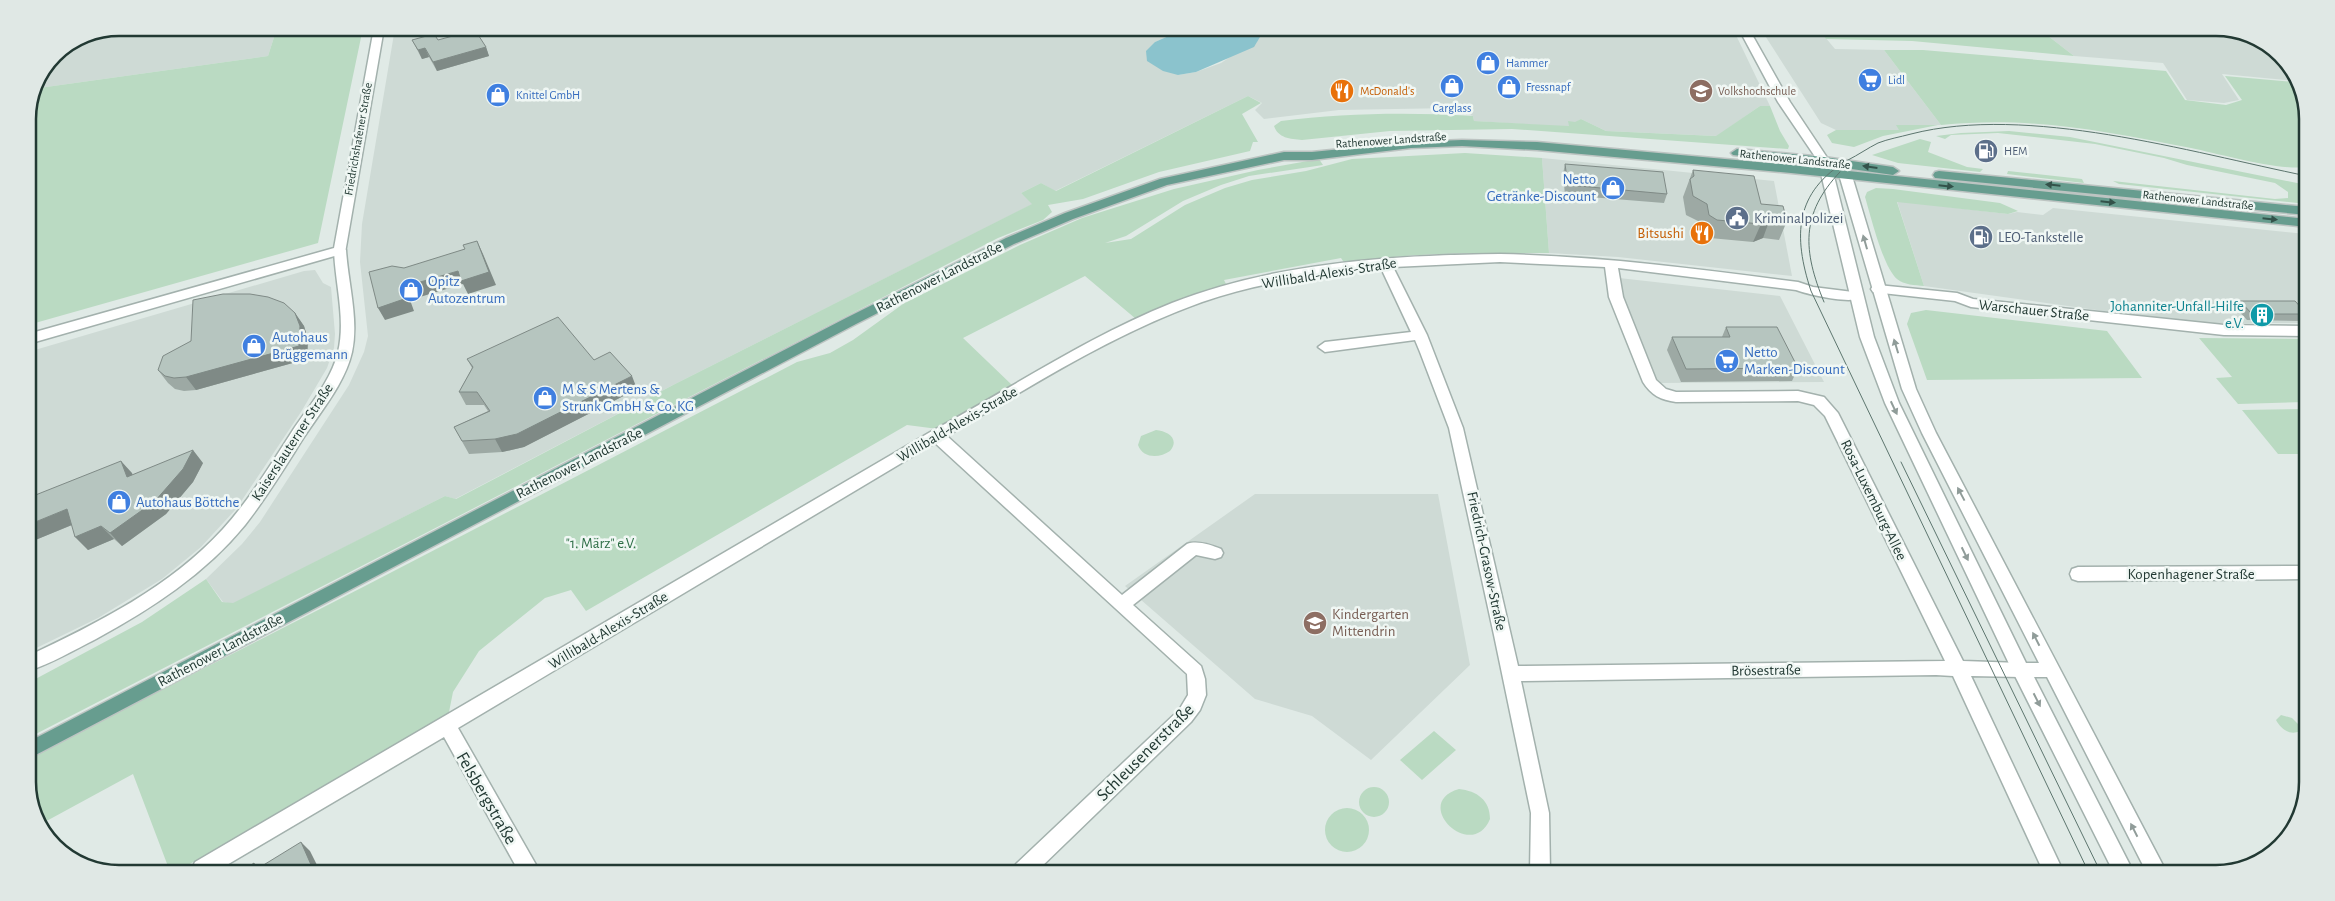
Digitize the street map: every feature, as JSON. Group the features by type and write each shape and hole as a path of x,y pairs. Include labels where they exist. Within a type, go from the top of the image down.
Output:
{"main road":[{"name":"Rathenower Landstraße","path":"36,746 851,321 1010,241 1069,216 1164,182 1284,156 1312,156 1372,148 1462,143 1896,171 2299,210"},
{"name":"Rathenower Landstraße","path":"1825,167 1846,176 2299,222"}],"street":[{"name":"Friedrichshafener Straße","path":"340,250 378,36"},
{"path":"1748,36 1784,102 1825,167 1833,193 1867,337 1892,403 2021,670 2120,865"},
{"path":"1846,176 1909,389 1929,433 2152,865"},
{"path":"36,336 340,250"},
{"name":"Kaiserslauterner Straße","path":"36,660 124,614 178,579 218,545 251,504 315,408 345,353 347,326 341,283 340,250"},
{"name":"Willibald-Alexis-Straße","path":"209,865 937,435 1096,345 1141,322 1218,292 1254,284 1385,263 1503,258 1611,265 1798,286 1811,291 1855,291"},
{"name":"Friedrich-Grasow-Straße","path":"1385,263 1420,335 1456,428 1471,489 1540,813 1540,865"},
{"name":"Rosa-Luxemburg-Allee","path":"1611,265 1616,297 1650,382 1656,391 1663,396 1798,396 1819,400 1831,413 1958,668 2050,865"},
{"path":"1855,291 1880,294"},
{"name":"Warschauer Straße","path":"1880,294 1961,307 1970,303 2214,329 2299,331"},
{"path":"1325,347 1420,335"},
{"name":"Schleusenerstraße","path":"937,435 948,448 1194,671 1198,689 1196,702 1185,716 1029,865"},
{"path":"1122,604 1193,548 1215,553"},
{"name":"Kopenhagener Straße","path":"2078,574 2299,573"},
{"name":"Brösestraße","path":"1511,674 1958,668 2021,670"},
{"path":"2021,670 2052,670"},
{"name":"Felsbergstraße","path":"447,725 526,865"}],"shaded area":[{"path":"119,36 274,36 268,56 43,87 50,73 73,50 103,38"},
{"path":"394,36 1168,36 1155,42 1178,75 1196,72 1221,63 1260,36 1736,36 1770,106 1760,106 1717,136 1606,131 1581,119 1569,127 1474,121 1473,116 1452,108 1339,110 1264,119 1255,110 1262,103 1248,96 1055,191 1041,183 1021,193 1033,204 675,384 455,499 445,496 233,604 223,602 206,579 242,544 260,522 349,385 364,352 368,336 360,262 362,224"},
{"path":"1765,36 1824,36 1835,49 1884,50 1941,125 1897,125 1900,130 1836,130 1821,123"},
{"path":"2048,36 2216,36 2243,41 2262,50 2282,69 2289,80 2222,74 2239,100 2224,103 2187,100 2163,63 2074,56"},
{"path":"1542,158 1774,181 1792,276 1618,257 1549,253"},
{"path":"1897,201 2008,214 2017,212 2043,215 2053,208 2299,233 2299,323 2215,323 2147,317 1924,286"},
{"path":"315,270 323,283 331,287 335,334 334,348 327,368 301,412 236,509 201,547 162,579 98,618 36,648 36,350 304,271"},
{"path":"1619,278 1780,296 1824,382 1657,383 1624,302"},
{"name":"Kindergarten Mittendrin","path":"1255,494 1438,494 1470,665 1371,760 1312,716 1255,699 1125,586"}],"green space":[{"path":"274,36 361,36 318,243 36,323 36,119 43,87 268,56"},
{"path":"1824,36 2048,36 2074,56 1912,41 1826,39"},
{"path":"1884,50 1923,50 2166,71 2185,100 2226,105 2242,100 2225,76 2290,82 2299,114 2299,168 2281,167 2159,142 2067,127 2006,122 1941,125"},
{"path":"1248,96 1261,103 1242,114 1258,142 1253,142 1250,151 1159,172 1083,199 1048,205 1052,212 1043,220 998,238 36,734 36,679 142,622 206,579 222,602 233,603 445,496 456,499 675,384 1032,204 1021,193 1041,183 1056,191"},
{"path":"1760,106 1770,106 1780,131 1789,146 1788,149 1512,129 1390,131 1302,140 1281,135 1274,126 1281,121 1329,116 1425,114 1473,116 1474,121 1569,126 1568,121 1575,122 1581,119 1606,131 1716,136"},
{"path":"1896,125 1938,125 1883,136 1854,147 1832,143 1827,135 1836,130 1899,130"},
{"path":"2009,131 2070,137 2299,183 2299,203 2119,184 2113,181 2275,199 2288,198 2288,192 2275,183 2095,144 1998,133 1951,135 1945,139 1936,136"},
{"path":"1920,139 1931,142 1928,152 1967,167 1983,169 1980,172 1898,163 1872,155"},
{"name":"\"1. März\" e.V.","path":"1465,153 1542,158 1549,253 1421,255 1345,264 1341,258 1224,280 1227,286 1176,302 1136,319 1085,276 963,338 1012,385 938,429 907,425 586,611 571,590 545,598 479,651 453,692 448,717 188,865 167,865 133,774 46,821 45,819 36,787 36,754 797,362 830,353 853,340 903,304 1020,245 1082,218 1174,189 1258,170 1319,159 1323,165 1249,176 1221,185 1183,201 1126,236 1105,243 1131,239 1185,205 1225,188 1252,180 1306,171 1352,159"},
{"path":"2008,171 2082,179 2084,183 2007,174"},
{"path":"1876,188 2000,203 2018,211 2008,214 1897,202 1924,286 1910,284 1900,281 1892,273 1878,241 1865,197 1867,192"},
{"path":"1926,310 2107,331 2142,378 1927,380 1907,324 1911,313"},
{"path":"2199,338 2299,339 2299,402 2238,404 2216,378 2232,377"},
{"path":"2299,409 2299,454 2278,454 2242,410"},
{"path":"1156,430 1171,436 1174,443 1170,451 1152,456 1140,450 1138,445 1141,436"},
{"path":"2281,715 2292,718 2299,725 2299,731 2289,732 2283,729 2276,720"},
{"path":"1434,731 1456,750 1422,780 1400,760"},
{"path":"1374,787 1385,791 1389,802 1385,813 1374,817 1363,813 1359,802 1363,791"},
{"path":"1459,789 1477,794 1488,807 1490,819 1481,831 1471,835 1459,833 1449,826 1443,816 1441,806 1446,796"},
{"path":"1347,808 1359,812 1365,818 1369,830 1365,842 1359,848 1347,852 1335,848 1329,842 1325,830 1329,818 1335,812"}],"water":[{"path":"1168,36 1260,37 1254,47 1196,72 1178,75 1163,71 1147,61 1146,51 1155,42"}],"building":[{"path":"435,36 438,40 453,36 479,36 486,47 433,62 425,48 418,50 412,40"},
{"path":"1565,164 1663,172 1667,194 1568,185"},
{"path":"1693,170 1754,176 1761,204 1783,206 1787,221 1770,219 1761,224 1717,220 1709,215 1707,204 1693,196 1690,179 1694,176"},
{"path":"477,241 489,272 461,281 458,271 403,287 407,298 378,308 369,272 392,266 404,268 465,249 463,245"},
{"name":"Autohaus Brüggemann","path":"223,294 250,294 268,297 284,303 295,313 300,326 299,346 186,377 174,378 165,376 158,370 163,356 191,341 193,300"},
{"path":"2240,301 2295,301 2299,305 2299,314 2252,314"},
{"name":"M & S Mertens & Strunk GmbH & Co. KG","path":"558,317 594,360 610,352 632,376 517,434 495,439 462,441 454,427 490,411 477,392 459,392 473,367 467,359"},
{"path":"1726,327 1777,327 1798,368 1686,369 1672,337 1730,337"},
{"path":"193,450 183,469 155,501 110,533 101,526 75,537 67,509 36,522 36,495 121,461 127,477"},
{"path":"301,842 311,865 264,865"}],"tram line":[{"path":"2085,865 1811,291 1802,252 1801,234 1803,217 1808,201 1817,186 1830,173 1848,160 1886,140 1957,126 2006,125 2057,128 2109,135 2161,144 2299,174"},
{"path":"1824,302 1812,266 1809,234 1812,218 1818,203 1840,172"},
{"path":"1901,462 2097,865"}],"place":[{"name":"Hammer","path":"1488,63"},
{"name":"Lidl","path":"1870,80"},
{"name":"Carglass","path":"1452,86"},
{"name":"Fressnapf","path":"1509,87"},
{"name":"McDonald's","path":"1342,91"},
{"name":"Volkshochschule","path":"1701,91"},
{"name":"Knittel GmbH","path":"498,95"},
{"name":"HEM","path":"1986,151"},
{"name":"Netto Getränke-Discount","path":"1613,188"},
{"name":"Kriminalpolizei","path":"1737,218"},
{"name":"Bitsushi","path":"1702,233"},
{"name":"LEO-Tankstelle","path":"1981,237"},
{"name":"Opitz Autozentrum","path":"411,290"},
{"name":"Johanniter-Unfall-Hilfe e.V.","path":"2262,315"},
{"name":"Autohaus Brüggemann","path":"254,346"},
{"name":"Netto Marken-Discount","path":"1727,361"},
{"name":"M & S Mertens & Strunk GmbH & Co. KG","path":"545,398"},
{"name":"Autohaus Böttche","path":"119,502"},
{"name":"Kindergarten Mittendrin","path":"1315,623"}]}
